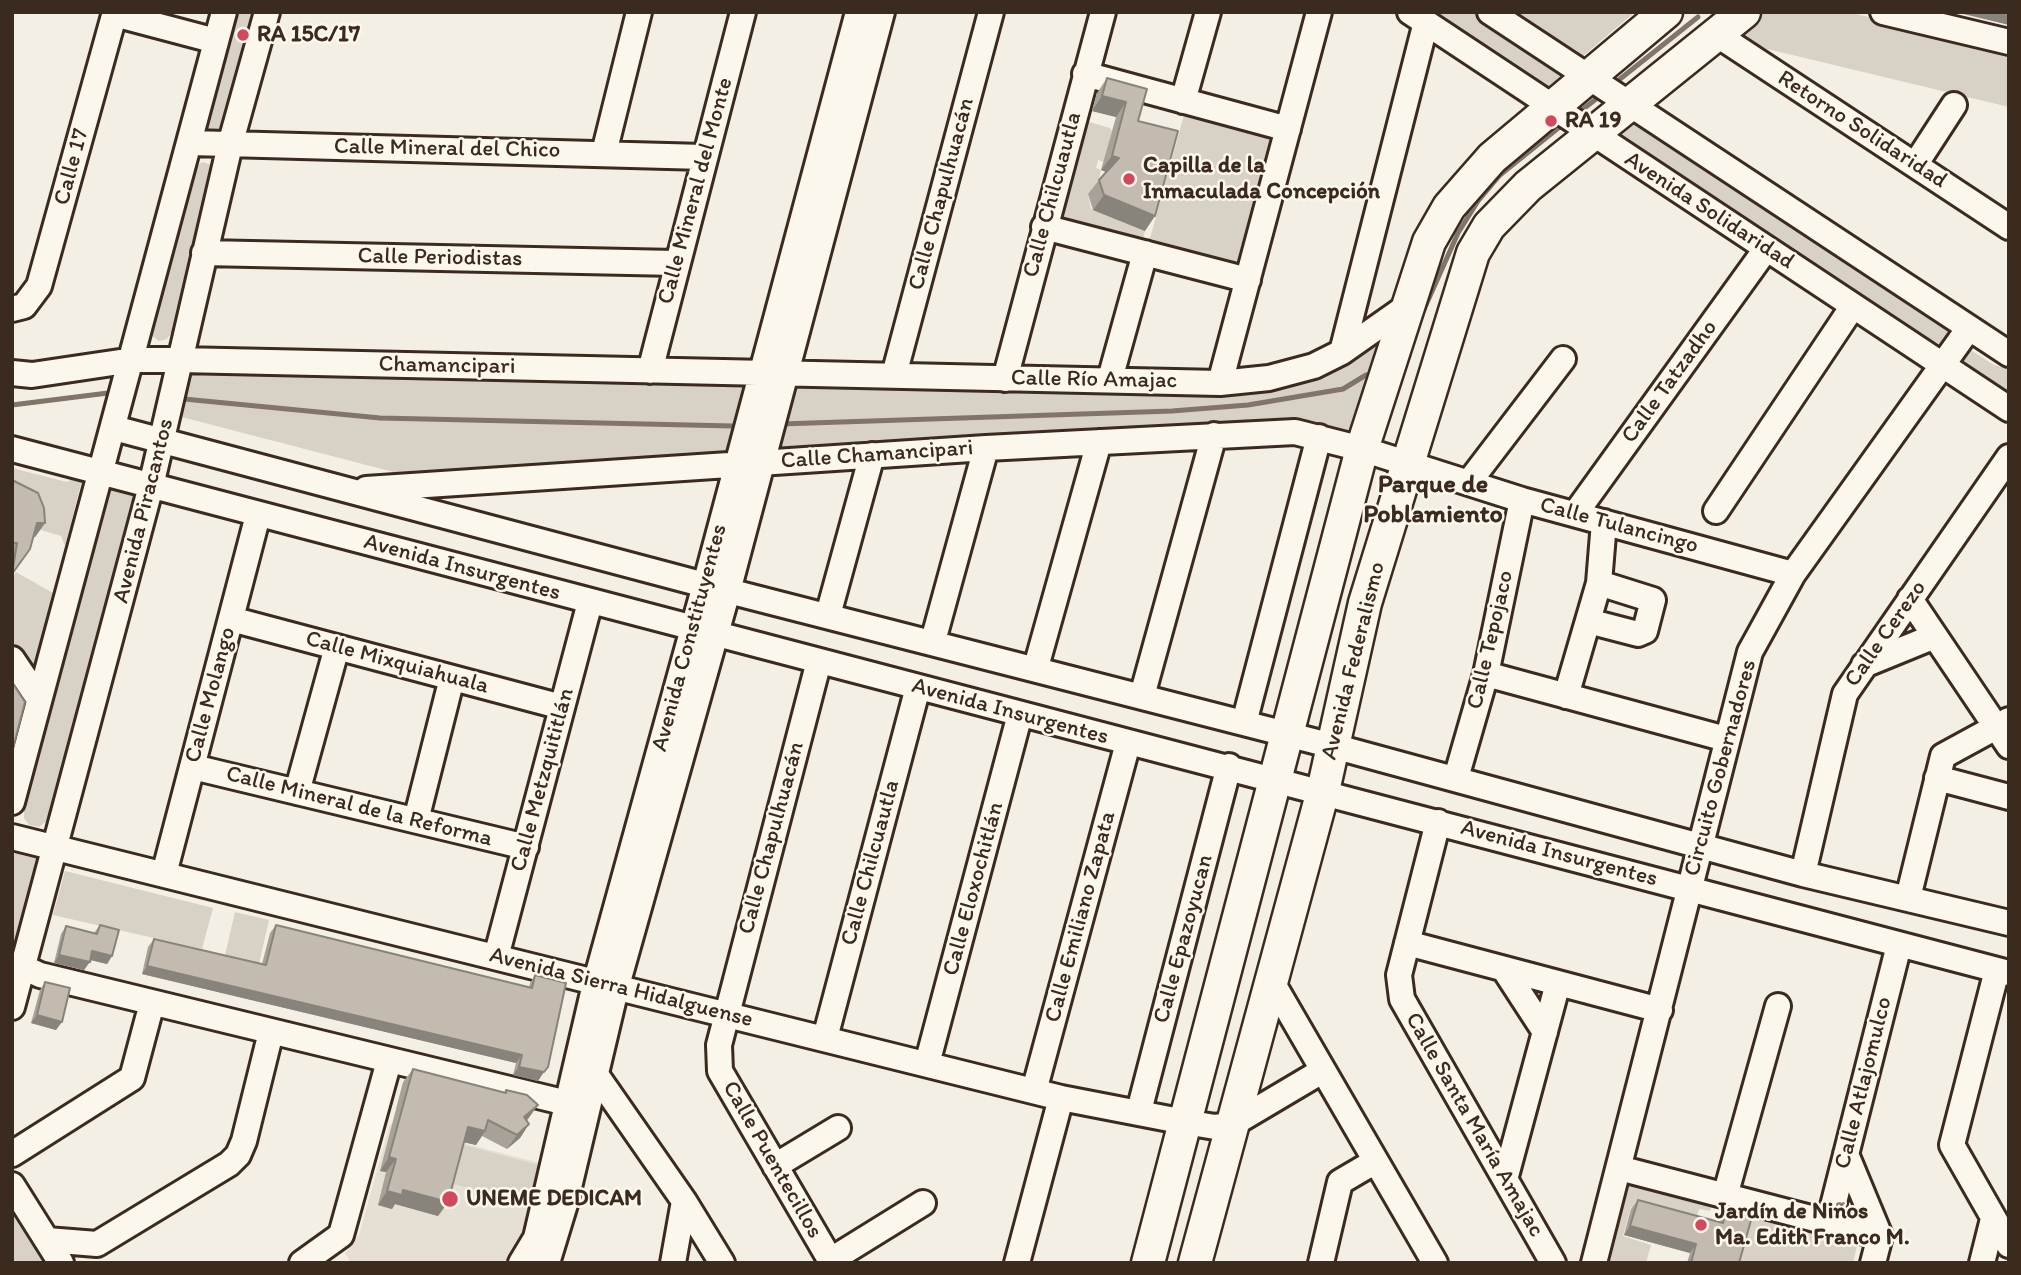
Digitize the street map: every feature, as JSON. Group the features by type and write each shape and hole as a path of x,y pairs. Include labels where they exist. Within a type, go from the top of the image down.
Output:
{"main road":[{"name":"Avenida Federalismo","path":"1148,1263 1362,449 1429,242 1449,206 1492,158 1666,12"},
{"name":"Avenida Federalismo","path":"1195,1263 1323,791 1365,603 1406,462 1473,253 1489,226 1507,206 1744,12"}],"street":[{"path":"12,802 103,473 224,12"},
{"name":"Avenida Piracantos","path":"12,1007 151,486 230,145 267,12"},
{"path":"604,153 639,12"},
{"name":"Calle Mineral del Monte","path":"650,371 743,12"},
{"name":"Avenida Constituyentes","path":"547,1263 565,1204 586,1072 605,986 717,588 847,95 858,12"},
{"name":"Avenida Constituyentes","path":"847,95 882,12"},
{"name":"Calle Chapulhuacán","path":"894,375 990,12"},
{"name":"Calle Chilcuautla","path":"1005,379 1103,12"},
{"path":"1183,101 1208,12"},
{"path":"1220,383 1319,12"},
{"name":"Avenida Solidaridad","path":"1490,12 2009,354"},
{"path":"1883,12 2009,42"},
{"path":"114,13 216,41"},
{"name":"Calle 17","path":"12,309 24,306 39,286 114,13"},
{"path":"1342,352 1418,17"},
{"name":"Avenida Solidaridad","path":"1418,17 2009,409"},
{"name":"Retorno Solidaridad","path":"1716,34 1915,165 2006,218"},
{"path":"1086,74 1288,129"},
{"path":"1915,165 1954,105"},
{"name":"Calle Mineral del Chico","path":"190,143 704,158"},
{"path":"1044,227 1248,279"},
{"name":"Calle Tatzadho","path":"1574,514 1766,249"},
{"name":"Calle Periodistas","path":"204,253 676,263"},
{"path":"1110,379 1145,253"},
{"path":"1716,511 1853,306"},
{"name":"Calle Río Amajac","path":"773,373 1220,383 1269,378 1314,366 1342,352 1406,307"},
{"name":"Circuito Gobernadores","path":"1594,1263 1750,652 1793,573 1969,328"},
{"path":"1469,482 1563,359"},
{"path":"12,373 32,375 133,360"},
{"name":"Chamancipari","path":"133,360 773,373"},
{"name":"Avenida Insurgentes","path":"114,428 717,588 1036,667 1456,778 1803,874 2009,923"},
{"name":"Calle Chamancipari","path":"344,490 986,448 1295,432 1406,462"},
{"path":"1142,696 1214,435"},
{"path":"1244,723 1319,437"},
{"path":"1036,667 1099,442"},
{"path":"933,641 986,448"},
{"name":"Avenida Insurgentes","path":"12,449 1128,743 1230,766 2003,972"},
{"path":"828,615 872,455"},
{"name":"Calle Cerezo","path":"1803,874 1844,694 2009,457"},
{"name":"Calle Tulancingo","path":"1406,462 1522,500 1793,573"},
{"name":"Calle Tepojaco","path":"1456,778 1486,674 1522,500"},
{"name":"Calle Molango","path":"164,874 258,514"},
{"path":"1566,695 1599,583 1604,522"},
{"path":"1588,621 1642,634 1653,600 1599,583"},
{"path":"1908,898 1943,756 2005,731 1910,599"},
{"name":"Calle Metzquititlán","path":"496,957 590,602"},
{"name":"Calle Mixquiahuala","path":"231,619 562,707"},
{"path":"1864,665 1935,636"},
{"path":"297,792 337,647"},
{"path":"12,659 39,699"},
{"name":"Calle Chapulhuacán","path":"724,1015 819,661"},
{"path":"1486,674 1726,739"},
{"path":"416,820 452,678"},
{"name":"Calle Chilcuautla","path":"825,1038 918,687"},
{"name":"Calle Eloxochitlán","path":"927,1064 1020,714"},
{"name":"Calle Emiliano Zapata","path":"1034,1091 1128,743"},
{"name":"Calle Mineral de la Reforma","path":"193,766 526,847"},
{"name":"Calle Epazoyucan","path":"1139,1111 1230,766"},
{"path":"1937,779 2009,797"},
{"name":"Calle Santa María Amajac","path":"1438,822 1399,975 1402,999 1506,1176 1553,1263"},
{"name":"Avenida Sierra Hidalguense","path":"12,837 1061,1098 1215,1127 1231,1125"},
{"path":"1407,943 1660,1010"},
{"name":"Calle Atlajomulco","path":"1829,1222 1899,945"},
{"path":"23,967 40,975 152,1003 567,1102"},
{"path":"1504,969 1545,1032"},
{"path":"2003,972 1952,1146 2009,1245"},
{"path":"1272,982 1435,1263"},
{"path":"1506,1176 1558,983"},
{"path":"12,1154 132,1078 152,1003"},
{"path":"1725,1196 1778,1006"},
{"name":"Calle Puentecillos","path":"724,1015 719,1045 720,1071 832,1261"},
{"path":"47,1240 94,1253 229,1164 238,1155 271,1032"},
{"path":"302,1263 341,1234 389,1061"},
{"path":"1231,1125 1322,1071"},
{"path":"586,1072 684,1201 722,1263"},
{"name":"Avenida Constituyentes","path":"522,1263 536,1238 567,1102 586,1072"},
{"path":"1014,1260 1061,1098"},
{"path":"775,1166 838,1128"},
{"path":"1846,1154 1880,1236 1873,1263"},
{"path":"1321,1263 1340,1182 1374,1162"},
{"path":"1619,1168 1880,1236"},
{"path":"12,1185 61,1263"},
{"path":"673,1263 684,1201"},
{"path":"832,1261 923,1203"},
{"path":"1982,1263 1993,1219"}],"shaded area":[{"path":"236,12 259,12 222,134 208,131 207,122"},
{"path":"1423,12 1475,12 1566,73 1543,92"},
{"path":"1517,12 1635,12 1583,56"},
{"path":"1755,12 1848,12 2009,51 2009,107 1759,47 1735,31"},
{"path":"1628,114 1953,328 1942,345 1883,316 1604,132"},
{"path":"1184,115 1271,138 1236,265 1149,242"},
{"path":"1082,120 1110,128 1112,131 1104,162 1098,160 1096,168 1101,170 1097,187 1088,195 1091,209 1145,231 1142,243 1059,221"},
{"path":"202,162 213,165 215,173 172,332 167,339 159,341 151,335 151,326 196,167"},
{"path":"1381,333 1351,433 1322,425 1288,422 773,451 788,384 1201,394 1267,391 1305,379"},
{"path":"1969,349 1994,365 2009,369 2009,400 1958,366"},
{"path":"185,374 745,386 726,454 405,475 174,415"},
{"path":"12,468 67,482 73,478 82,480 65,546 61,536 34,528 12,506"},
{"path":"112,486 139,494 53,816 39,827 29,825 24,818 24,806"},
{"path":"16,572 53,593 33,670 12,640 12,578"},
{"path":"21,851 34,855 39,864 12,967 12,855"},
{"path":"65,871 213,908 202,949 53,915"},
{"path":"235,912 269,920 259,964 225,955"},
{"name":"UNEME DEDICAM","path":"390,1124 540,1163 523,1234 507,1263 351,1263 345,1253 359,1235"},
{"path":"460,1144 538,1165 528,1204 450,1183"},
{"path":"1628,1182 1712,1205 1710,1211 1699,1209 1695,1225 1631,1207 1623,1236 1651,1245 1646,1263 1607,1263"},
{"path":"12,1204 49,1263 13,1263"},
{"path":"1752,1218 1857,1246 1853,1263 1739,1263"}],"building":[{"path":"1107,78 1147,89 1138,121 1178,131 1155,216 1104,195 1099,180 1119,158 1112,156 1126,102 1102,96"},
{"path":"12,480 38,493 44,508 45,523 37,523 30,549 12,574 17,543 12,543"},
{"path":"12,682 25,702 12,752"},
{"path":"100,925 119,930 112,956 92,951 90,962 59,955 66,926 97,934"},
{"path":"276,925 532,988 535,975 566,983 548,1067 544,1072 519,1067 522,1055 147,966 154,939 266,965"},
{"path":"45,982 70,988 62,1022 37,1015"},
{"path":"413,1069 506,1093 506,1090 527,1095 538,1105 524,1117 529,1124 517,1135 488,1120 485,1131 468,1127 448,1202 403,1190 402,1195 387,1191 396,1159 389,1157"},
{"path":"1638,1200 1723,1223 1728,1206 1753,1213 1739,1263 1691,1263 1696,1244 1630,1226"}],"waterway":[{"path":"1620,79 1698,17"},
{"path":"1578,113 1600,96"},
{"path":"1421,316 1458,233 1478,201 1500,175 1562,125"},
{"path":"781,424 1172,411 1248,405 1343,389 1366,375"},
{"path":"12,405 108,393"},
{"path":"184,399 380,418 733,426"}],"place":[{"name":"RA 15C/17","path":"243,35"},
{"name":"RA 19","path":"1551,121"},
{"name":"Capilla de la Inmaculada Concepción","path":"1129,179"},
{"name":"UNEME DEDICAM","path":"450,1199"},
{"name":"Jardín de Niños Ma. Edith Franco M.","path":"1701,1225"}],"district":[{"name":"Parque de Poblamiento","path":"1433,500"}]}
